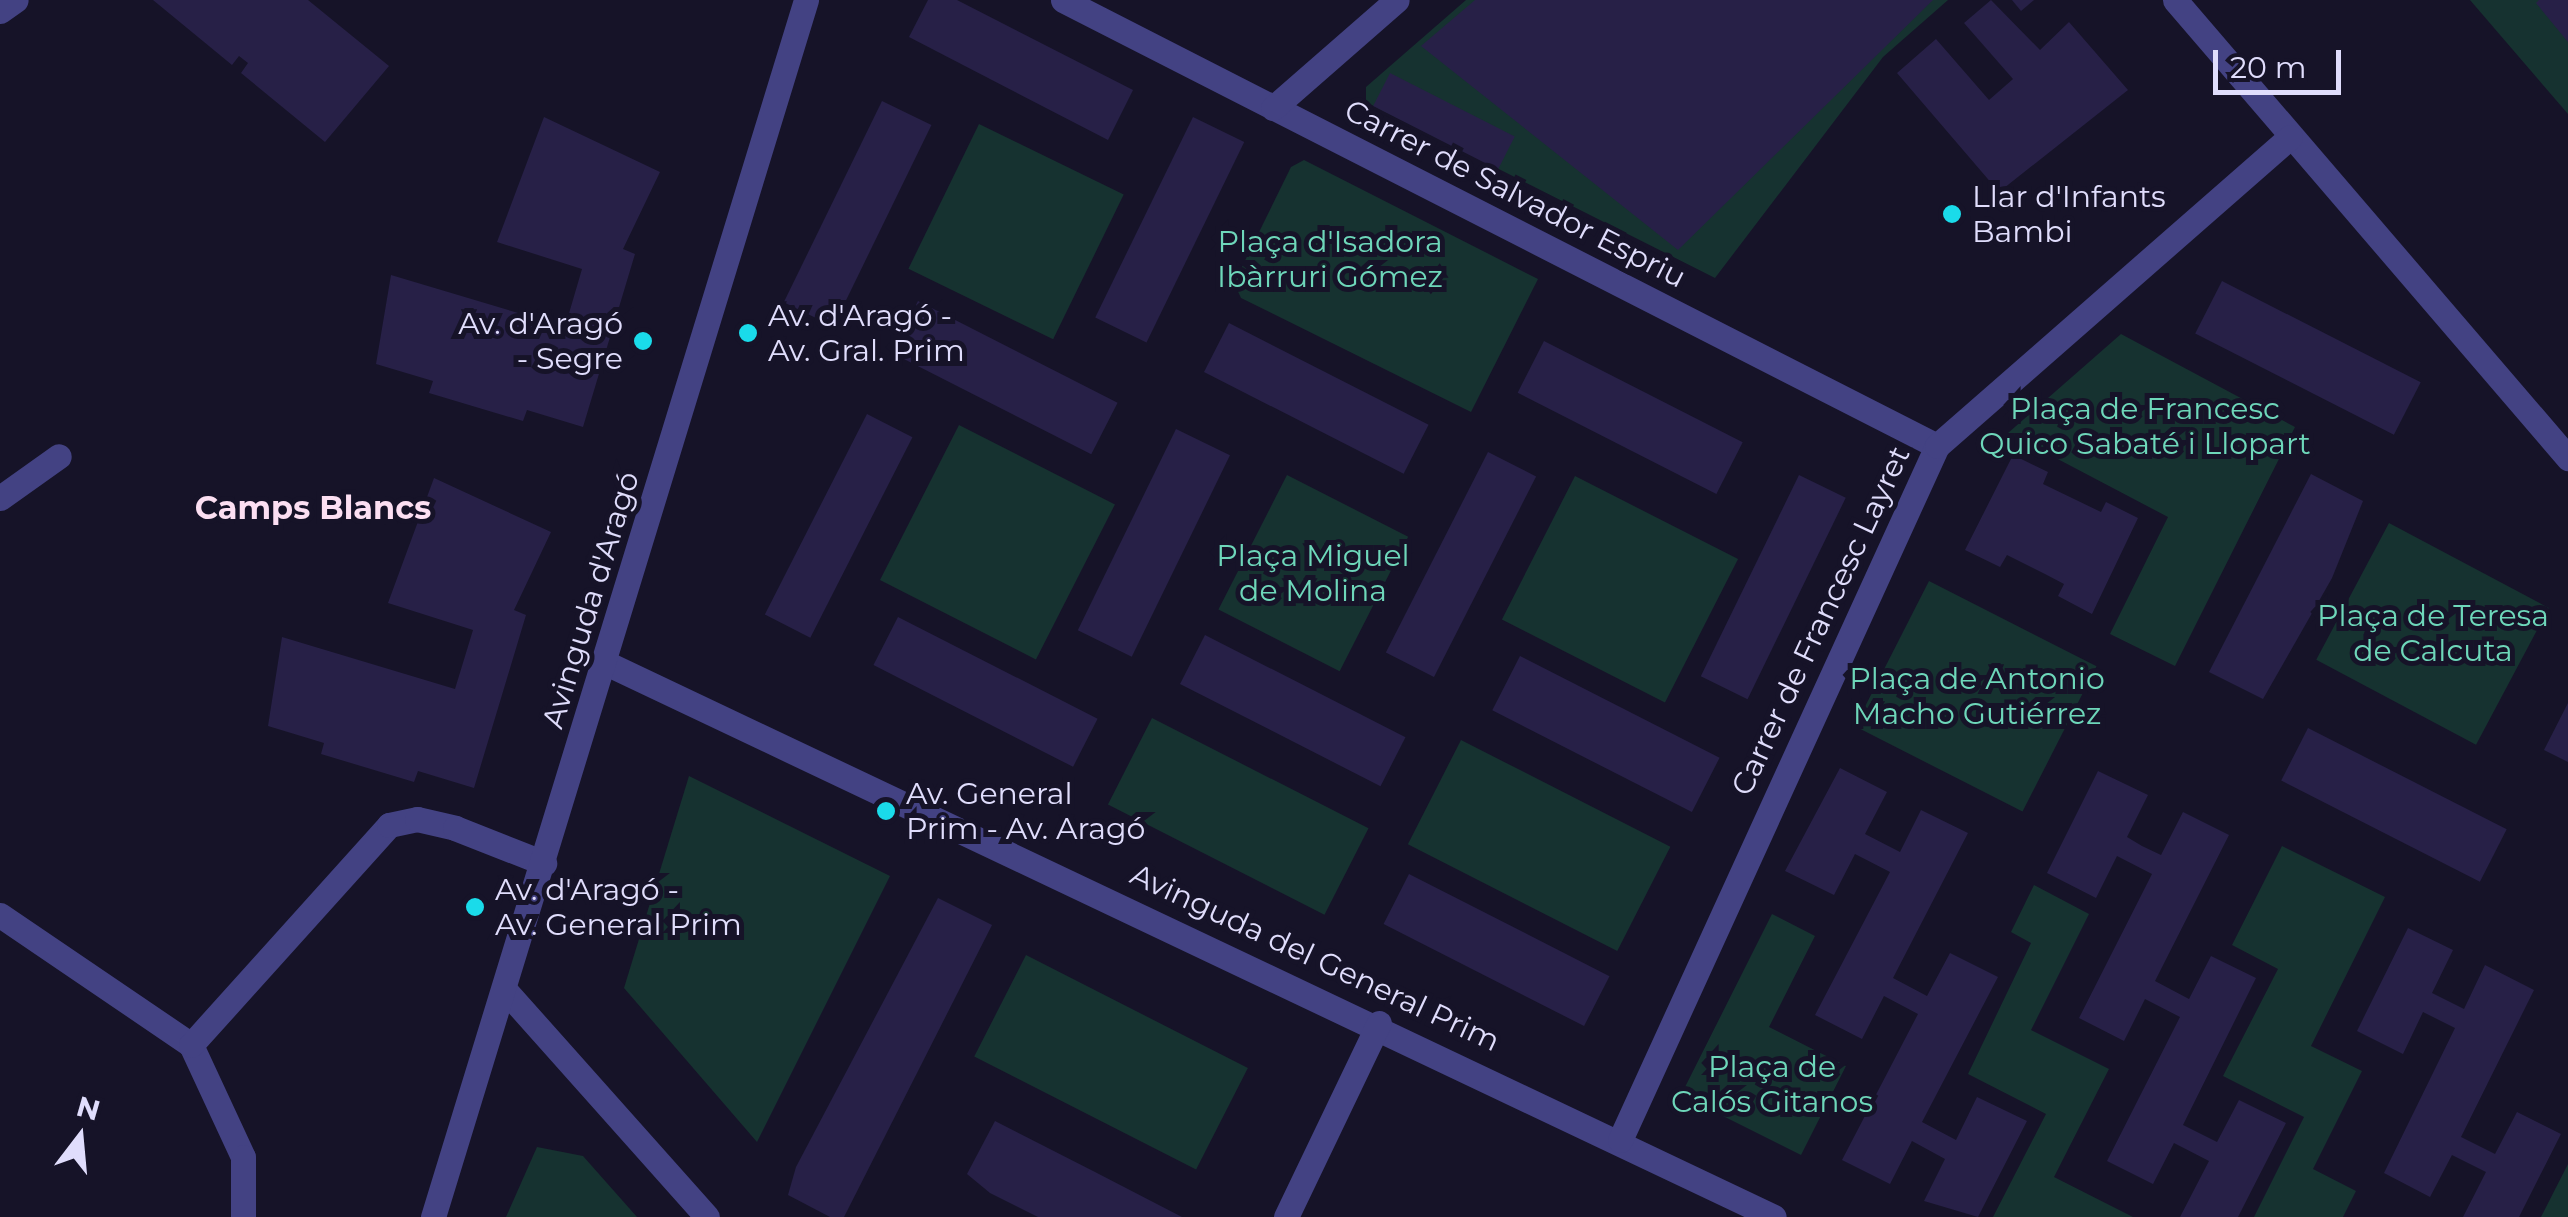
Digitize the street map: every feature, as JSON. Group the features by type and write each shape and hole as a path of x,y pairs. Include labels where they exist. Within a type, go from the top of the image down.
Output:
{"street":[{"path":"0,11 16,0"},
{"name":"Avinguda d'Aragó","path":"433,1217 608,664 806,0"},
{"name":"Carrer de Salvador Espriu","path":"1063,0 1937,446"},
{"path":"1274,108 1397,0"},
{"path":"2175,0 2568,458"},
{"name":"Carrer de Francesc Layret","path":"1620,1140 1937,446 2290,137"},
{"path":"0,498 59,456"},
{"name":"Avinguda del General Prim","path":"608,664 1380,1023 1774,1217"},
{"path":"191,1045 390,825 417,819 455,828 544,863"},
{"path":"0,915 191,1045 243,1156 243,1217"},
{"path":"504,989 707,1217"},
{"path":"1286,1217 1380,1023"}],"green space":[{"path":"1466,0 1948,0 1883,57 1715,278 1366,102 1366,87"},
{"path":"2470,0 2568,0 2568,114"},
{"path":"979,124 1124,195 1053,339 908,269"},
{"name":"Plaça d'Isadora Ibàrruri Gómez","path":"1304,160 1538,279 1471,412 1241,298 1234,283 1291,167"},
{"name":"Plaça de Francesc Quico Sabaté i Llopart","path":"2121,334 2295,427 2175,666 2110,634 2168,517 2008,433"},
{"path":"959,425 1115,504 1036,659 880,580"},
{"name":"Plaça Miguel de Molina","path":"1287,475 1408,537 1340,671 1218,610"},
{"path":"1575,476 1738,559 1665,703 1502,619"},
{"name":"Plaça de Teresa de Calcuta","path":"2389,523 2549,608 2476,745 2316,660"},
{"name":"Plaça de Antonio Macho Gutiérrez","path":"1929,581 2097,666 2023,812 1855,726"},
{"path":"1152,718 1369,828 1324,915 1108,804"},
{"path":"1461,740 1670,847 1617,951 1408,844"},
{"path":"689,776 890,876 757,1142 624,988"},
{"path":"2282,846 2385,897 2311,1046 2362,1071 2313,1169 2356,1191 2343,1217 2254,1217 2304,1117 2223,1076 2278,969 2232,945"},
{"path":"2034,885 2089,914 2031,1030 2109,1069 2054,1177 2133,1217 1993,1217 2046,1114 1968,1074 2031,943 2011,932"},
{"name":"Plaça de Calós Gitanos","path":"1772,914 1815,936 1769,1027 1846,1066 1801,1155 1681,1095"},
{"path":"1026,955 1248,1068 1196,1170 974,1057"},
{"path":"537,1147 583,1156 637,1217 506,1217"},
{"path":"2568,1164 2568,1217 2541,1217"}],"building":[{"path":"153,0 308,0 389,66 325,142 241,73 248,63 239,56 232,65"},
{"path":"928,0 957,0 1133,90 1108,140 909,37"},
{"path":"1475,0 1933,0 1678,250 1421,46"},
{"path":"1991,0 2040,50 2069,22 2128,90 1999,192 1897,73 1936,39 1989,100 2013,79 1964,23"},
{"path":"2012,0 2034,0 2021,11"},
{"path":"2568,0 2568,42 2536,3"},
{"path":"1390,73 1515,137 1498,170 1373,106"},
{"path":"882,101 931,125 833,326 784,302"},
{"path":"544,117 660,172 623,249 635,254 583,427 527,410 523,421 429,393 433,381 376,364 391,275 565,327 582,269 497,242"},
{"path":"1193,117 1244,142 1146,342 1095,317"},
{"path":"2222,281 2421,382 2394,435 2195,334"},
{"path":"918,301 1118,403 1091,454 892,353"},
{"path":"1229,323 1429,425 1404,474 1204,372"},
{"path":"1544,341 1743,442 1716,494 1518,393"},
{"path":"867,414 912,437 810,638 765,614"},
{"path":"1176,429 1230,455 1132,657 1078,630"},
{"path":"1488,452 1536,477 1434,677 1386,652"},
{"path":"2013,455 2048,472 2043,484 2101,512 2106,502 2138,518 2092,614 2058,596 2064,584 2045,574 2007,555 2000,567 1965,550"},
{"path":"2311,474 2363,501 2332,578 2263,699 2209,672"},
{"path":"1799,475 1846,498 1748,699 1701,676"},
{"path":"434,478 551,532 514,610 526,615 474,788 418,771 414,782 321,754 324,743 268,726 282,637 455,689 473,630 388,603"},
{"path":"898,617 1098,719 1073,767 873,665"},
{"path":"1205,635 1405,737 1381,786 1180,684"},
{"path":"1520,656 1720,758 1692,812 1492,710"},
{"path":"2568,703 2568,762 2544,750"},
{"path":"2308,728 2507,829 2480,882 2281,781"},
{"path":"1840,768 1887,792 1865,834 1900,852 1921,810 1968,833 1893,978 1927,996 1950,953 1998,977 1922,1122 1956,1140 1977,1097 2027,1121 1978,1217 1924,1201 1945,1159 1912,1141 1890,1184 1842,1160 1918,1014 1884,996 1862,1039 1815,1015 1890,872 1855,854 1834,895 1785,871"},
{"path":"2098,771 2148,795 2127,837 2142,846 2161,855 2183,812 2229,835 2155,981 2189,999 2211,956 2256,978 2183,1125 2217,1142 2239,1100 2286,1123 2238,1217 2180,1217 2209,1161 2174,1143 2153,1184 2107,1161 2180,1017 2145,999 2124,1041 2079,1018 2152,874 2117,856 2096,898 2047,873"},
{"path":"1409,874 1609,976 1584,1026 1384,924"},
{"path":"938,898 992,925 844,1217 830,1217 788,1195 796,1167"},
{"path":"2408,928 2453,950 2432,993 2464,1009 2485,965 2534,990 2461,1137 2495,1154 2517,1112 2561,1134 2519,1217 2463,1217 2486,1172 2452,1155 2430,1197 2384,1173 2455,1028 2423,1012 2403,1054 2357,1031"},
{"path":"995,1121 1182,1217 1038,1217 990,1193 967,1174"}],"place":[{"name":"Llar d'Infants Bambi","path":"1952,214"},
{"name":"Av. d'Aragó - Av. Gral. Prim","path":"748,333"},
{"name":"Av. d'Aragó - Segre","path":"643,341"},
{"name":"Av. General Prim - Av. Aragó","path":"886,811"},
{"name":"Av. d'Aragó - Av. General Prim","path":"475,907"}],"district":[{"name":"Camps Blancs","path":"313,508"}]}
